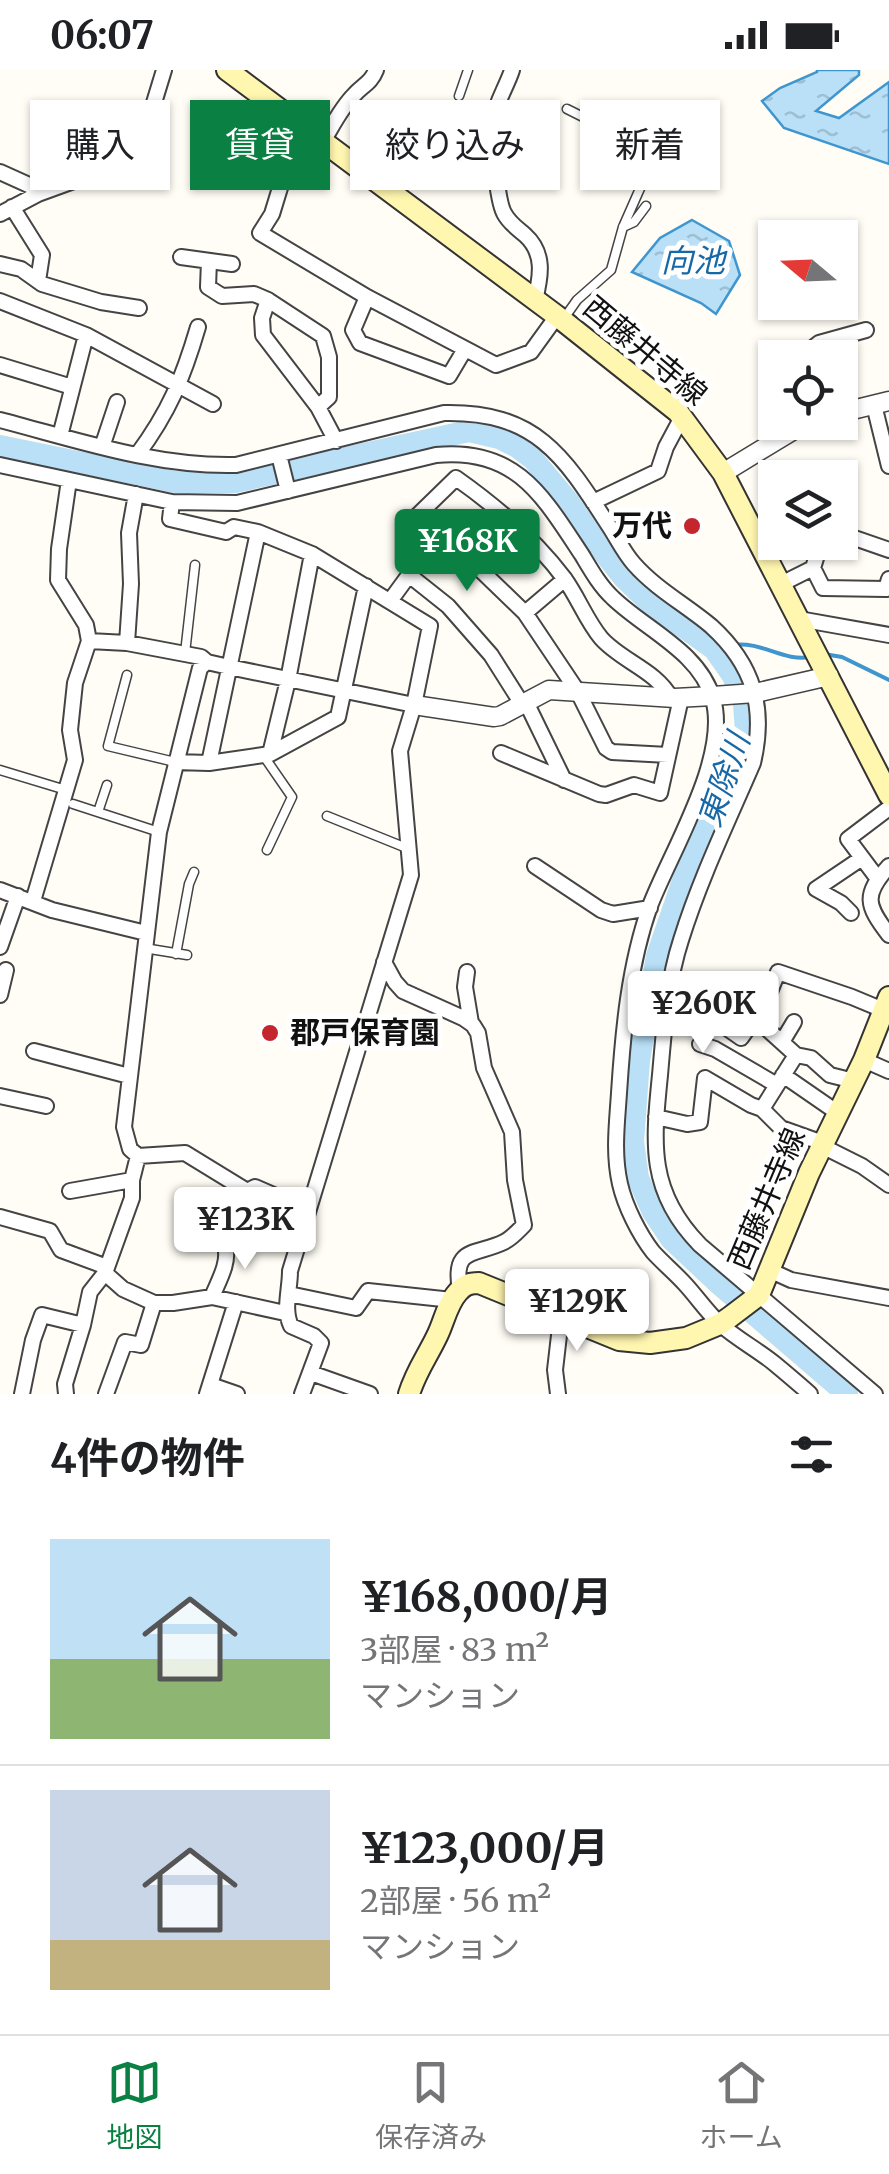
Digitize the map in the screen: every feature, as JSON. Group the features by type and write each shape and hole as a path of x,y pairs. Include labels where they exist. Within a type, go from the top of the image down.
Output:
{"main road":[{"name":"西藤井寺線","path":"227,70 255,81 276,100"},
{"name":"西藤井寺線","path":"330,147 655,391 682,416 723,473 889,794"},
{"name":"西藤井寺線","path":"456,1295 472,1283 478,1284 619,1340 650,1343 686,1338 725,1321 759,1295 887,1006"},
{"path":"409,1394 416,1371 456,1295"}],"street":[{"path":"38,280 42,255 6,211 38,194 115,166 134,148 146,129 164,70"},
{"path":"330,131 350,98 372,79 376,70"},
{"path":"512,70 493,119 497,191 511,224 530,239 539,256 542,275 535,300"},
{"path":"0,172 32,186 38,194"},
{"path":"279,190 272,214 260,233 367,298 496,364 531,352 560,319"},
{"path":"181,256 232,264"},
{"path":"209,261 208,287 222,296 254,294 323,336 329,357 329,396 318,408"},
{"path":"0,264 101,302 139,308"},
{"path":"367,298 352,330 360,343 450,376 465,349"},
{"path":"268,300 262,334 318,408 336,441"},
{"path":"0,301 86,335 212,404"},
{"path":"137,454 160,425 180,386 198,327"},
{"path":"830,340 866,330"},
{"path":"60,436 86,335"},
{"path":"0,365 72,387"},
{"path":"102,447 117,402"},
{"path":"882,403 889,466"},
{"path":"0,420 102,447 175,463 205,465 280,458 444,413 486,415 522,426 562,458 633,564 730,646 755,693 760,718 753,764 687,923 676,960 654,1135 663,1188 683,1228 700,1245 875,1394"},
{"path":"593,502 658,471 682,416"},
{"path":"723,473 776,440"},
{"path":"0,465 172,502 237,504 436,455 460,453 500,463 531,486 610,595 691,662 713,696 714,749 650,908 634,965 622,1053 615,1153 621,1188 653,1251 725,1321 810,1394"},
{"path":"280,458 287,489"},
{"path":"668,755 612,752 606,748 578,692 525,613 418,515 456,478 496,506 565,579 602,639 676,698"},
{"path":"1,940 26,898 70,797 75,760 70,730 75,683 88,641 86,626 58,580 69,480"},
{"path":"127,643 130,533 136,494"},
{"path":"172,502 170,519 226,532 234,527 258,532 312,554 430,626 400,751 411,875 290,1271 285,1314 290,1326 321,1343 302,1394"},
{"path":"208,763 258,532"},
{"path":"858,539 889,550"},
{"path":"267,755 288,680 312,554"},
{"path":"782,584 813,568 816,560"},
{"path":"813,568 823,588 886,589 889,579"},
{"path":"390,601 409,576 448,606 492,655 524,703 564,780"},
{"path":"525,613 565,579"},
{"path":"175,762 208,763 267,755 338,716 366,586"},
{"path":"800,619 889,635"},
{"path":"88,641 127,643 201,656 206,662 343,692 494,717 548,690 676,698 755,693 822,662"},
{"path":"206,662 200,668 159,832 124,1127 130,1149 138,1156 185,1153 247,1192"},
{"path":"500,753 599,794 634,785 660,793 676,698"},
{"path":"878,879 848,839 889,808"},
{"path":"852,913 816,889 862,858"},
{"path":"535,866 601,910 613,914 650,908"},
{"path":"889,866 878,879 869,904 889,935"},
{"path":"0,890 145,941"},
{"path":"289,1294 356,1308 368,1290 456,1295 459,1263 464,1256 502,1243 524,1225 515,1180 512,1132 484,1068 478,1033 471,1023 446,1008 403,990 384,962"},
{"path":"0,994 6,970"},
{"path":"467,972 465,987 471,1023"},
{"path":"668,1003 711,1017 741,1038 766,1002 778,972 887,1006"},
{"path":"756,1018 796,1055 812,1058 830,1074 854,1081"},
{"path":"782,1042 794,1022"},
{"path":"700,1044 780,1080 838,1113"},
{"path":"34,1051 129,1076"},
{"path":"762,1109 796,1055"},
{"path":"864,1060 889,1071"},
{"path":"656,1117 687,1124 700,1122 706,1078 762,1109 781,1128 823,1144 889,1185"},
{"path":"0,1096 46,1106"},
{"path":"66,1394 65,1384 90,1292 106,1270 132,1198 138,1156"},
{"path":"70,1191 132,1180"},
{"path":"212,1297 226,1260 225,1247 247,1192 255,1187 308,1210"},
{"path":"0,1218 50,1231 61,1250 106,1270 124,1288 154,1302 212,1297 285,1314"},
{"path":"769,1270 791,1280 888,1295"},
{"path":"106,1394 125,1342 141,1345 154,1302"},
{"path":"236,1302 209,1390 237,1394"},
{"path":"22,1394 42,1316 82,1325"},
{"path":"558,1394 554,1370 561,1318"},
{"path":"311,1373 370,1394"}],"lane":[{"path":"460,96 468,70"},
{"path":"560,319 612,270 623,226 653,159 652,151 567,109"},
{"path":"623,226 634,222 646,206"},
{"path":"185,654 195,565"},
{"path":"127,675 108,746 175,762"},
{"path":"267,755 292,798 267,850"},
{"path":"0,770 98,812 159,832"},
{"path":"98,812 107,785"},
{"path":"327,816 409,849"},
{"path":"176,954 185,899 194,872"},
{"path":"145,941 187,955"}],"water":[{"path":"817,70 859,70 859,75 816,111 839,118 889,82 889,164 784,128 762,101"},
{"name":"向池","path":"692,220 729,241 740,275 716,314 701,303 632,272 660,238"}],"waterway":[{"name":"東除川","path":"0,446 175,482 235,482 469,431 499,438 533,459 623,577 650,603 714,649 733,676 744,704 746,732 740,759 689,863 657,956 639,1061 633,1141 638,1178 671,1239 847,1394"},
{"path":"733,645 810,657"},
{"path":"824,654 842,657 889,680"}],"place":[{"name":"万代","path":"692,526"},
{"name":"郡戸保育園","path":"270,1033"}]}
